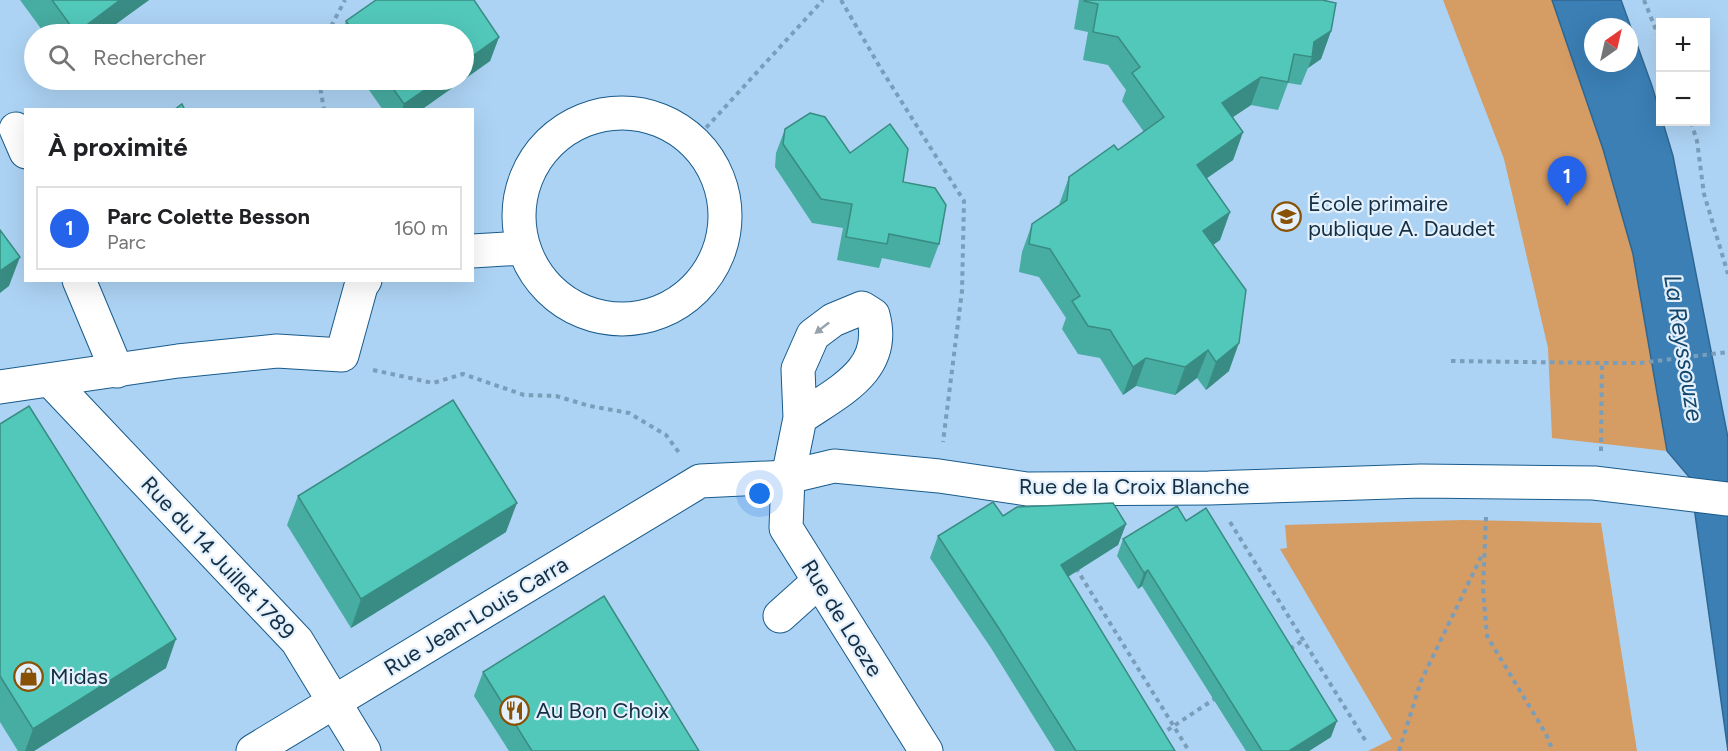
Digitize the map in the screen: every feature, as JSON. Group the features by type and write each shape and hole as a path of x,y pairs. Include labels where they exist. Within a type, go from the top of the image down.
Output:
{"street":[{"path":"633,112 666,121 694,141 714,166 724,195 726,227 718,257 701,284 678,304 649,316 617,320 586,314 559,299 537,275 523,248 518,214 524,180 541,150 567,127 598,114 633,112"},
{"path":"474,251 523,248"},
{"path":"80,282 117,370"},
{"path":"0,387 277,351 342,355 363,282"},
{"name":"Rue du 14 Juillet 1789","path":"51,381 297,641 364,751"},
{"name":"Rue de Loeze","path":"800,418 788,477 786,528 926,751"},
{"name":"Rue de la Croix Blanche","path":"700,482 788,477 834,466 939,476 1027,489 1209,488 1421,481 1594,483 1728,499"},
{"name":"Rue Jean-Louis Carra","path":"253,751 700,482"},
{"path":"780,616 819,581"}],"path":[{"path":"332,24 345,0"},
{"path":"694,141 823,0"},
{"path":"841,0 881,69 964,201 962,291 939,476"},
{"path":"1644,0 1656,30"},
{"path":"321,90 324,108"},
{"path":"1692,126 1697,141 1704,194 1728,274"},
{"path":"1451,361 1640,363 1728,352"},
{"path":"342,355 381,373 433,383 463,374 524,395 556,396 590,406 629,413 666,435 700,482"},
{"path":"1594,483 1601,456 1602,363"},
{"path":"1209,488 1367,743"},
{"path":"1497,514 1486,515 1483,588 1488,636 1546,734 1553,751"},
{"path":"1399,751 1421,681 1482,558 1485,540"},
{"path":"1070,558 1189,751"},
{"path":"1282,654 1302,641"},
{"path":"1156,738 1223,693"}],"shaded area":[{"path":"1443,0 1552,0 1603,149 1633,254 1667,451 1552,438 1548,348 1504,159"},
{"path":"1463,520 1601,523 1637,751 1368,751 1392,739 1280,549 1287,548 1285,525"}],"water":[{"name":"La Reyssouze","path":"1552,0 1621,0 1627,18 1584,18 1584,72 1638,72 1638,47 1656,99 1656,126 1664,126 1673,156 1728,438 1728,751 1690,478 1667,451 1633,254 1603,149"}],"building":[{"path":"52,0 120,0 88,24 69,24"},
{"path":"376,0 474,0 499,37 474,55 474,24 348,24 346,21"},
{"path":"1085,0 1322,0 1336,3 1331,31 1314,42 1312,57 1294,54 1288,82 1261,77 1222,103 1243,132 1197,165 1230,212 1203,231 1246,290 1239,343 1216,362 1208,350 1185,367 1146,358 1133,367 1110,330 1088,326 1072,301 1080,296 1050,249 1029,244 1032,224 1067,200 1069,177 1114,145 1118,150 1164,117 1132,73 1140,67 1118,37 1093,32 1098,4"},
{"path":"394,90 424,90 404,104"},
{"path":"810,113 825,117 850,153 890,124 908,149 903,182 935,188 946,205 939,244 889,234 887,244 846,237 852,204 821,199 783,144 785,129"},
{"path":"0,230 20,257 0,271"},
{"path":"453,400 517,503 361,599 298,496"},
{"path":"29,406 176,639 33,729 0,676 0,424"},
{"path":"993,502 1003,516 1017,507 1113,503 1126,524 1061,565 1175,751 1076,751 938,536"},
{"path":"1177,506 1186,521 1206,508 1337,721 1289,751 1262,751 1148,570 1144,573 1123,539"},
{"path":"604,596 699,751 532,751 483,672"}],"place":[{"name":"Parc Colette Besson","path":"1567,206"},
{"name":"École primaire publique A. Daudet","path":"1287,216"},
{"name":"Midas","path":"29,676"},
{"name":"Au Bon Choix","path":"515,710"}]}
